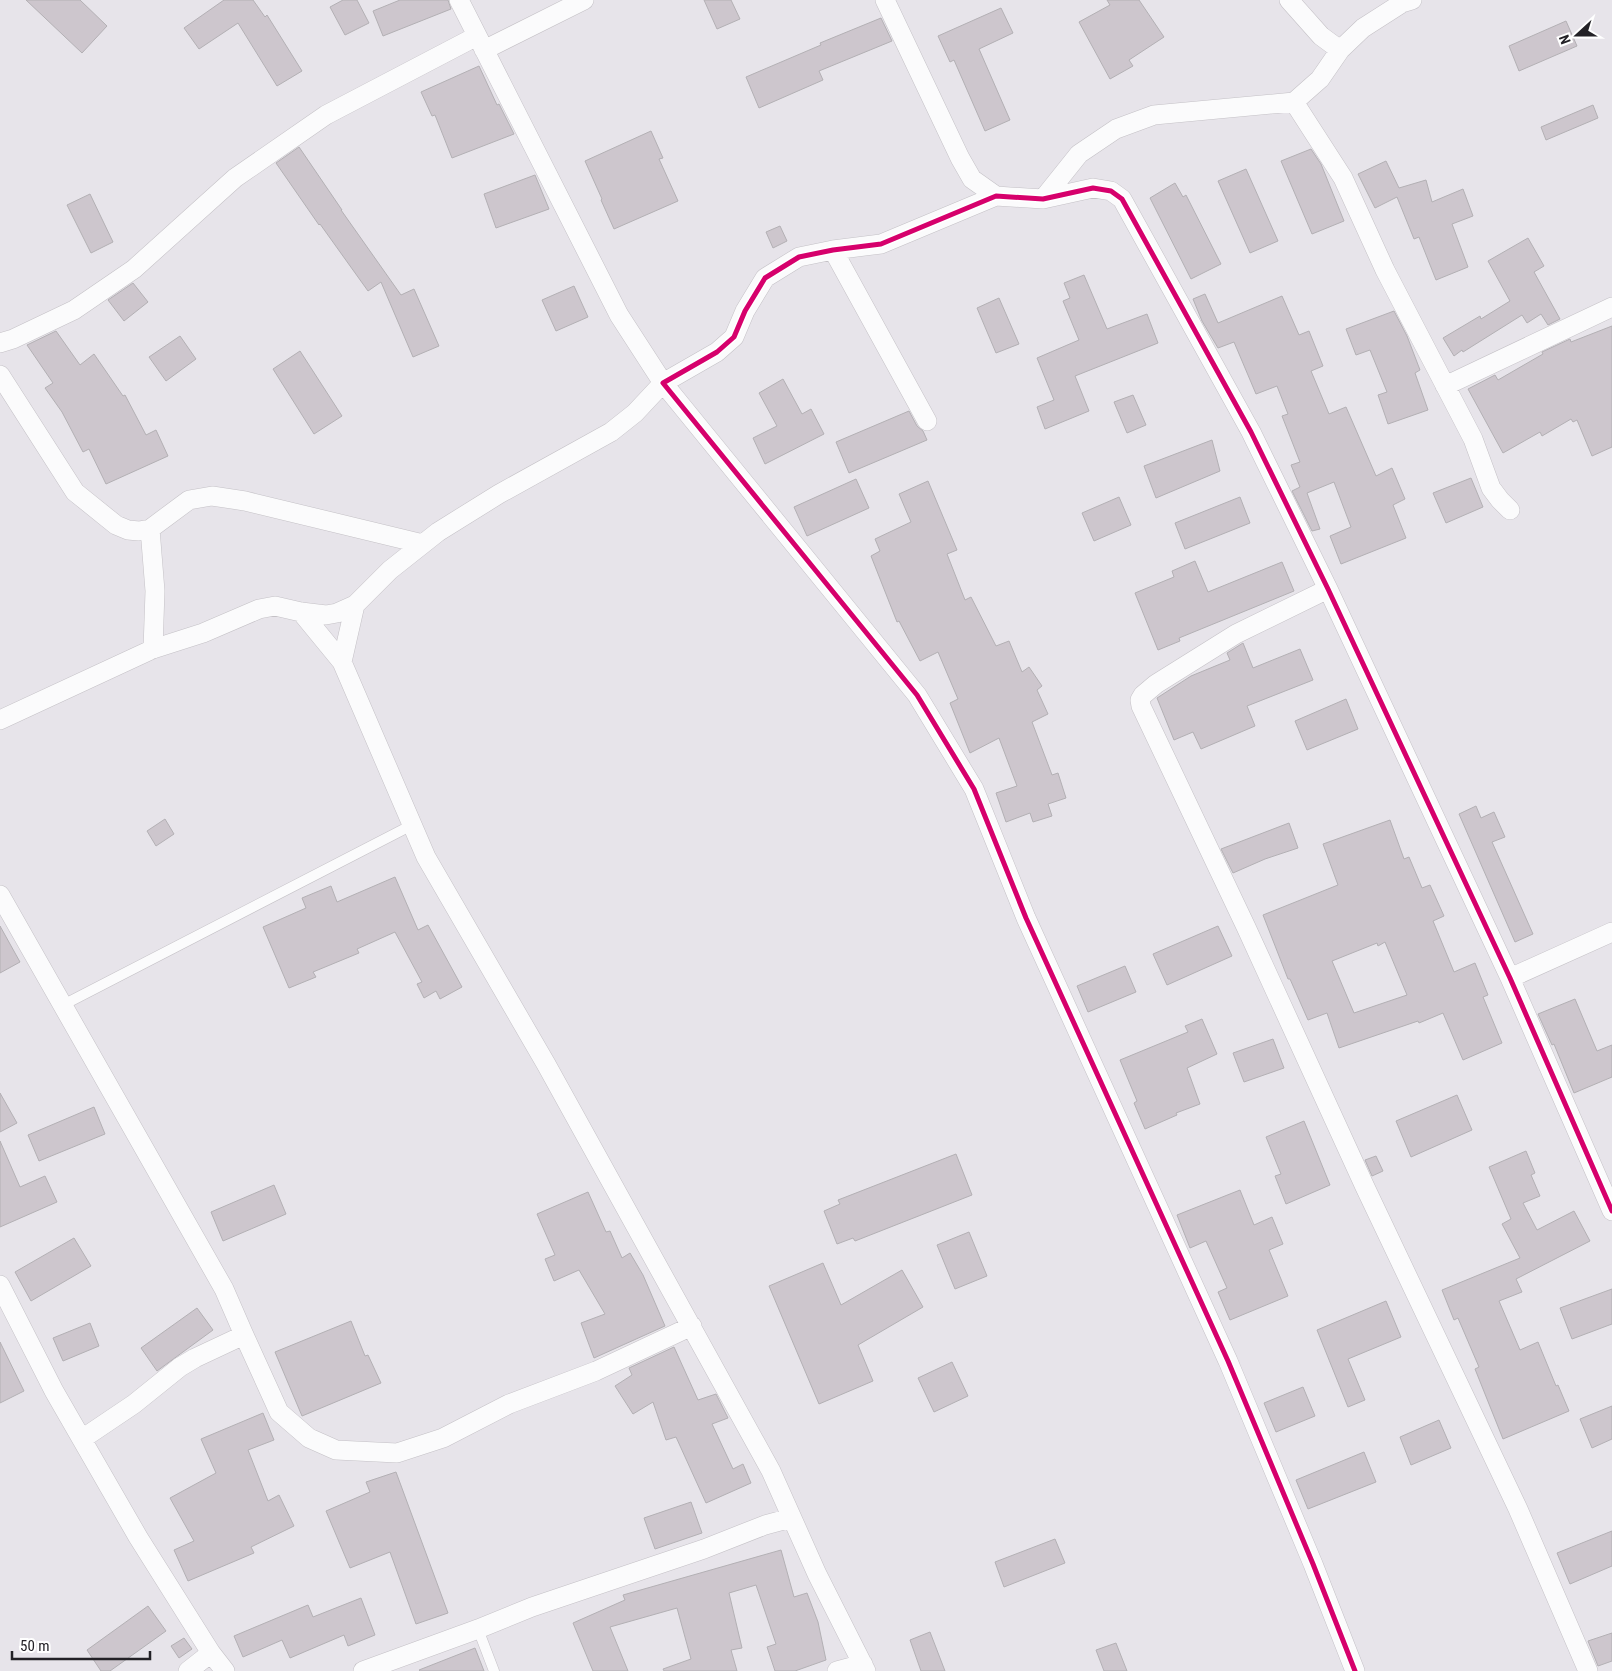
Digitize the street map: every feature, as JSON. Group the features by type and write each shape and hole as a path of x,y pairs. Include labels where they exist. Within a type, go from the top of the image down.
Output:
{"street":[{"path":"458,0 619,315 663,382 917,695 974,789 1026,918 1228,1361 1313,1564 1355,1671"},
{"path":"0,342 13,340 74,310 134,269 236,178 326,115 481,44 584,0"},
{"path":"885,0 960,158 972,179 996,196"},
{"path":"1289,0 1321,36 1340,50"},
{"path":"1043,199 1079,154 1116,128 1154,114 1294,102 1320,79 1340,50 1363,28 1402,3 1412,0"},
{"path":"1294,102 1343,178 1385,270 1472,439 1491,488 1510,510"},
{"path":"0,720 153,649 203,633 259,609 274,606 326,615 355,606 390,570 438,532 499,494 611,432 635,414 663,382 717,352 734,337 745,311 765,278 799,257 881,244 996,196 1043,199 1093,188 1111,191 1122,199 1251,432 1328,589 1510,978 1612,1211"},
{"path":"834,250 927,421"},
{"path":"1445,386 1612,307"},
{"path":"0,375 75,492 116,525 139,531 150,529 189,500 212,496 245,501 423,544"},
{"path":"150,529 155,591 153,649"},
{"path":"1328,589 1236,634 1156,684 1143,694 1140,706 1246,927 1365,1187 1518,1509 1588,1671"},
{"path":"342,662 355,606"},
{"path":"301,612 342,662 426,857 546,1064 771,1471 791,1518 864,1668 837,1671"},
{"path":"0,895 224,1289 279,1412 310,1438 336,1450 397,1453 443,1438 509,1404 596,1371 692,1326"},
{"path":"1510,978 1612,932"},
{"path":"0,1285 54,1391 138,1536 211,1654 225,1671"},
{"path":"82,1439 134,1404 180,1367 244,1335"},
{"path":"363,1671 532,1607 704,1549 765,1525 791,1518"},
{"path":"188,1671 211,1654"}],"lane":[{"path":"63,1005 412,825"},
{"path":"478,1629 494,1671"}],"building":[{"path":"26,0 80,0 107,26 82,53"},
{"path":"224,0 253,0 265,17 267,15 302,71 277,86 238,23 199,49 184,28"},
{"path":"343,0 357,0 369,23 345,35 330,7"},
{"path":"400,0 448,0 451,9 383,36 373,11"},
{"path":"704,0 731,0 740,19 717,29"},
{"path":"1107,0 1139,0 1164,37 1129,60 1133,66 1110,79 1079,22 1110,5"},
{"path":"1001,8 1013,33 979,49 1010,120 985,131 954,60 950,62 938,36"},
{"path":"881,18 892,41 819,71 823,80 759,108 746,77 821,45 820,43"},
{"path":"1566,21 1577,46 1519,71 1509,46"},
{"path":"479,66 497,105 499,104 514,134 452,158 435,115 432,116 421,92"},
{"path":"1593,105 1598,118 1546,140 1541,127"},
{"path":"651,131 663,158 659,159 678,201 614,229 585,161"},
{"path":"299,147 401,295 414,289 439,346 413,357 381,282 368,291 319,225 276,163"},
{"path":"1311,149 1321,164 1344,221 1312,234 1281,161"},
{"path":"1386,161 1399,188 1426,180 1432,202 1463,189 1473,216 1452,224 1468,267 1436,280 1419,237 1414,239 1397,197 1375,208 1358,174"},
{"path":"1246,169 1278,241 1250,253 1218,181"},
{"path":"535,175 549,209 496,228 484,194"},
{"path":"1175,183 1183,197 1186,195 1221,264 1191,279 1150,198"},
{"path":"90,194 113,242 91,253 67,205"},
{"path":"780,226 787,241 773,248 766,232"},
{"path":"1528,238 1544,266 1534,272 1560,319 1548,325 1541,314 1527,323 1522,315 1454,356 1443,338 1480,316 1481,319 1510,301 1488,261"},
{"path":"1084,275 1107,329 1147,314 1158,343 1075,376 1089,411 1045,429 1037,407 1054,400 1037,358 1079,340 1063,301 1070,298 1064,283"},
{"path":"133,283 148,302 124,321 108,300"},
{"path":"574,286 588,317 556,331 542,300"},
{"path":"1205,294 1218,323 1282,296 1299,335 1309,331 1323,366 1311,371 1329,414 1346,407 1376,476 1392,468 1405,499 1393,505 1406,538 1341,564 1330,536 1351,527 1334,482 1307,493 1320,529 1312,531 1292,491 1300,487 1291,465 1300,462 1282,416 1288,414 1277,386 1256,394 1234,342 1218,348 1202,321 1193,299"},
{"path":"999,298 1019,344 996,353 977,308"},
{"path":"1394,311 1407,336 1420,370 1415,373 1428,410 1388,424 1378,395 1387,392 1370,350 1356,355 1346,329"},
{"path":"1612,326 1612,447 1592,456 1577,420 1573,422 1571,419 1542,436 1540,432 1503,453 1468,389 1495,375 1498,380 1543,354 1542,352 1570,339 1571,342"},
{"path":"56,331 80,365 94,354 123,396 125,395 146,435 156,430 168,456 106,484 89,449 83,452 62,412 45,388 53,383 27,345"},
{"path":"180,336 196,359 166,381 149,357"},
{"path":"300,351 342,416 314,434 273,369"},
{"path":"783,379 802,414 811,409 824,434 765,464 753,438 777,426 759,393"},
{"path":"1133,395 1146,425 1127,433 1114,402"},
{"path":"909,411 927,440 849,473 836,442"},
{"path":"1212,440 1220,471 1156,498 1144,466"},
{"path":"1471,478 1483,507 1446,523 1433,493"},
{"path":"856,479 869,508 807,536 794,507"},
{"path":"928,481 957,550 947,554 965,600 971,597 996,646 1009,641 1022,672 1029,667 1042,686 1037,690 1048,714 1032,722 1052,775 1058,773 1066,798 1048,804 1052,816 1033,822 1030,813 1006,822 996,793 1017,786 999,738 970,753 950,703 958,699 938,652 920,661 899,621 897,622 871,556 880,551 875,539 911,522 899,494"},
{"path":"1119,497 1131,525 1094,541 1082,513"},
{"path":"1240,497 1250,523 1185,549 1175,523"},
{"path":"1195,561 1208,592 1282,562 1294,591 1179,638 1180,641 1158,650 1135,593 1174,577 1172,571"},
{"path":"1243,643 1253,668 1300,649 1313,680 1247,706 1255,726 1201,749 1193,732 1174,740 1157,698 1191,676 1230,660 1227,653"},
{"path":"1346,699 1358,729 1307,750 1295,721"},
{"path":"1476,806 1481,818 1494,812 1505,837 1492,842 1533,934 1515,942 1459,814"},
{"path":"165,819 174,834 156,846 147,831"},
{"path":"1390,820 1404,859 1409,857 1422,888 1430,885 1444,916 1433,921 1454,972 1475,963 1488,995 1483,997 1502,1043 1463,1060 1443,1013 1419,1023 1418,1021 1339,1048 1327,1013 1308,1020 1290,979 1288,979 1263,915 1338,885 1323,844","holes":["1385,942 1407,995 1354,1013 1332,961 1377,943 1378,946"]},
{"path":"1289,823 1298,848 1265,859 1233,873 1221,849"},
{"path":"395,877 418,930 428,925 462,987 440,999 436,991 424,998 417,984 422,982 395,932 357,949 359,953 313,972 316,977 289,988 263,927 306,908 302,898 331,886 337,902"},
{"path":"0,926 20,962 0,973"},
{"path":"1218,926 1232,956 1167,985 1153,954"},
{"path":"1125,966 1136,992 1088,1012 1077,986"},
{"path":"1575,999 1597,1051 1612,1045 1612,1077 1574,1093 1554,1044 1552,1045 1538,1014"},
{"path":"1202,1019 1217,1054 1187,1068 1200,1104 1176,1113 1177,1115 1145,1129 1134,1103 1137,1101 1120,1060 1188,1032 1185,1026"},
{"path":"1273,1039 1284,1068 1244,1082 1233,1053"},
{"path":"0,1093 17,1123 0,1132"},
{"path":"1457,1095 1472,1130 1411,1157 1396,1121"},
{"path":"94,1107 105,1134 39,1161 28,1135"},
{"path":"1304,1121 1330,1185 1286,1204 1275,1176 1281,1174 1266,1137"},
{"path":"0,1141 20,1187 45,1176 57,1202 0,1227"},
{"path":"1526,1151 1535,1173 1531,1175 1540,1196 1523,1203 1537,1230 1574,1211 1590,1241 1516,1279 1522,1292 1499,1301 1520,1350 1538,1342 1556,1386 1558,1385 1569,1411 1503,1439 1475,1369 1479,1367 1458,1318 1454,1320 1442,1290 1520,1258 1502,1224 1511,1219 1489,1167"},
{"path":"956,1154 972,1195 855,1241 853,1238 837,1244 824,1211 840,1204 838,1200"},
{"path":"1376,1156 1383,1171 1372,1176 1365,1160"},
{"path":"274,1185 286,1214 223,1241 211,1212"},
{"path":"1240,1190 1254,1225 1272,1217 1283,1244 1269,1250 1288,1296 1230,1320 1218,1292 1227,1288 1206,1241 1190,1248 1177,1215"},
{"path":"588,1192 606,1232 610,1231 622,1258 630,1253 643,1275 665,1326 594,1358 581,1323 605,1314 579,1270 554,1281 545,1259 555,1255 537,1214"},
{"path":"969,1232 987,1276 955,1289 937,1245"},
{"path":"74,1238 91,1266 31,1301 15,1272"},
{"path":"823,1263 841,1305 902,1270 923,1307 858,1345 873,1381 819,1404 769,1286"},
{"path":"1612,1289 1612,1324 1572,1339 1560,1308"},
{"path":"1386,1301 1401,1337 1348,1359 1365,1400 1348,1407 1317,1330"},
{"path":"197,1308 213,1330 157,1371 141,1348"},
{"path":"351,1321 365,1356 368,1355 381,1383 302,1416 275,1352"},
{"path":"90,1323 99,1346 63,1361 53,1338"},
{"path":"0,1342 24,1391 0,1403"},
{"path":"674,1347 698,1400 716,1394 728,1418 712,1424 733,1469 743,1464 751,1483 706,1503 676,1437 666,1440 653,1402 633,1414 615,1386 632,1375 629,1368"},
{"path":"952,1362 968,1396 934,1412 918,1378"},
{"path":"1303,1387 1315,1416 1276,1432 1264,1403"},
{"path":"1612,1406 1612,1439 1592,1448 1580,1419"},
{"path":"263,1413 274,1440 248,1450 268,1501 279,1495 294,1526 251,1547 254,1553 188,1581 174,1550 194,1541 170,1498 216,1473 201,1439"},
{"path":"1439,1420 1451,1448 1411,1465 1400,1437"},
{"path":"1364,1452 1376,1482 1308,1509 1296,1480"},
{"path":"396,1472 448,1613 416,1624 390,1552 350,1568 326,1511 370,1492 366,1482"},
{"path":"691,1502 702,1533 655,1549 644,1518"},
{"path":"1612,1531 1612,1566 1570,1584 1557,1553"},
{"path":"1055,1539 1065,1563 1004,1587 995,1562"},
{"path":"781,1550 794,1597 807,1593 818,1622 826,1660 795,1671 775,1671 767,1647 776,1644 756,1585 729,1593 742,1648 731,1650 737,1671 664,1671 663,1669 691,1659 677,1608 610,1627 628,1671 593,1671 573,1623 625,1600 623,1595"},
{"path":"361,1598 375,1635 348,1646 344,1635 290,1658 282,1640 243,1657 234,1636 308,1605 313,1617"},
{"path":"148,1606 166,1631 110,1671 101,1671 87,1650"},
{"path":"930,1632 945,1671 921,1671 910,1640"},
{"path":"1612,1633 1612,1661 1598,1666 1588,1641"},
{"path":"184,1638 192,1649 179,1658 171,1646"},
{"path":"1116,1643 1127,1671 1104,1671 1096,1650"},
{"path":"475,1648 484,1671 419,1670"}],"cycle path":[{"path":"1355,1671 1313,1564 1228,1361 1026,918 974,789 917,695 663,383 717,352 734,337 745,311 765,278 799,257 833,250 881,244 996,196 1043,199 1093,188 1111,191 1122,199 1251,432 1328,589 1510,978 1612,1211"}]}
